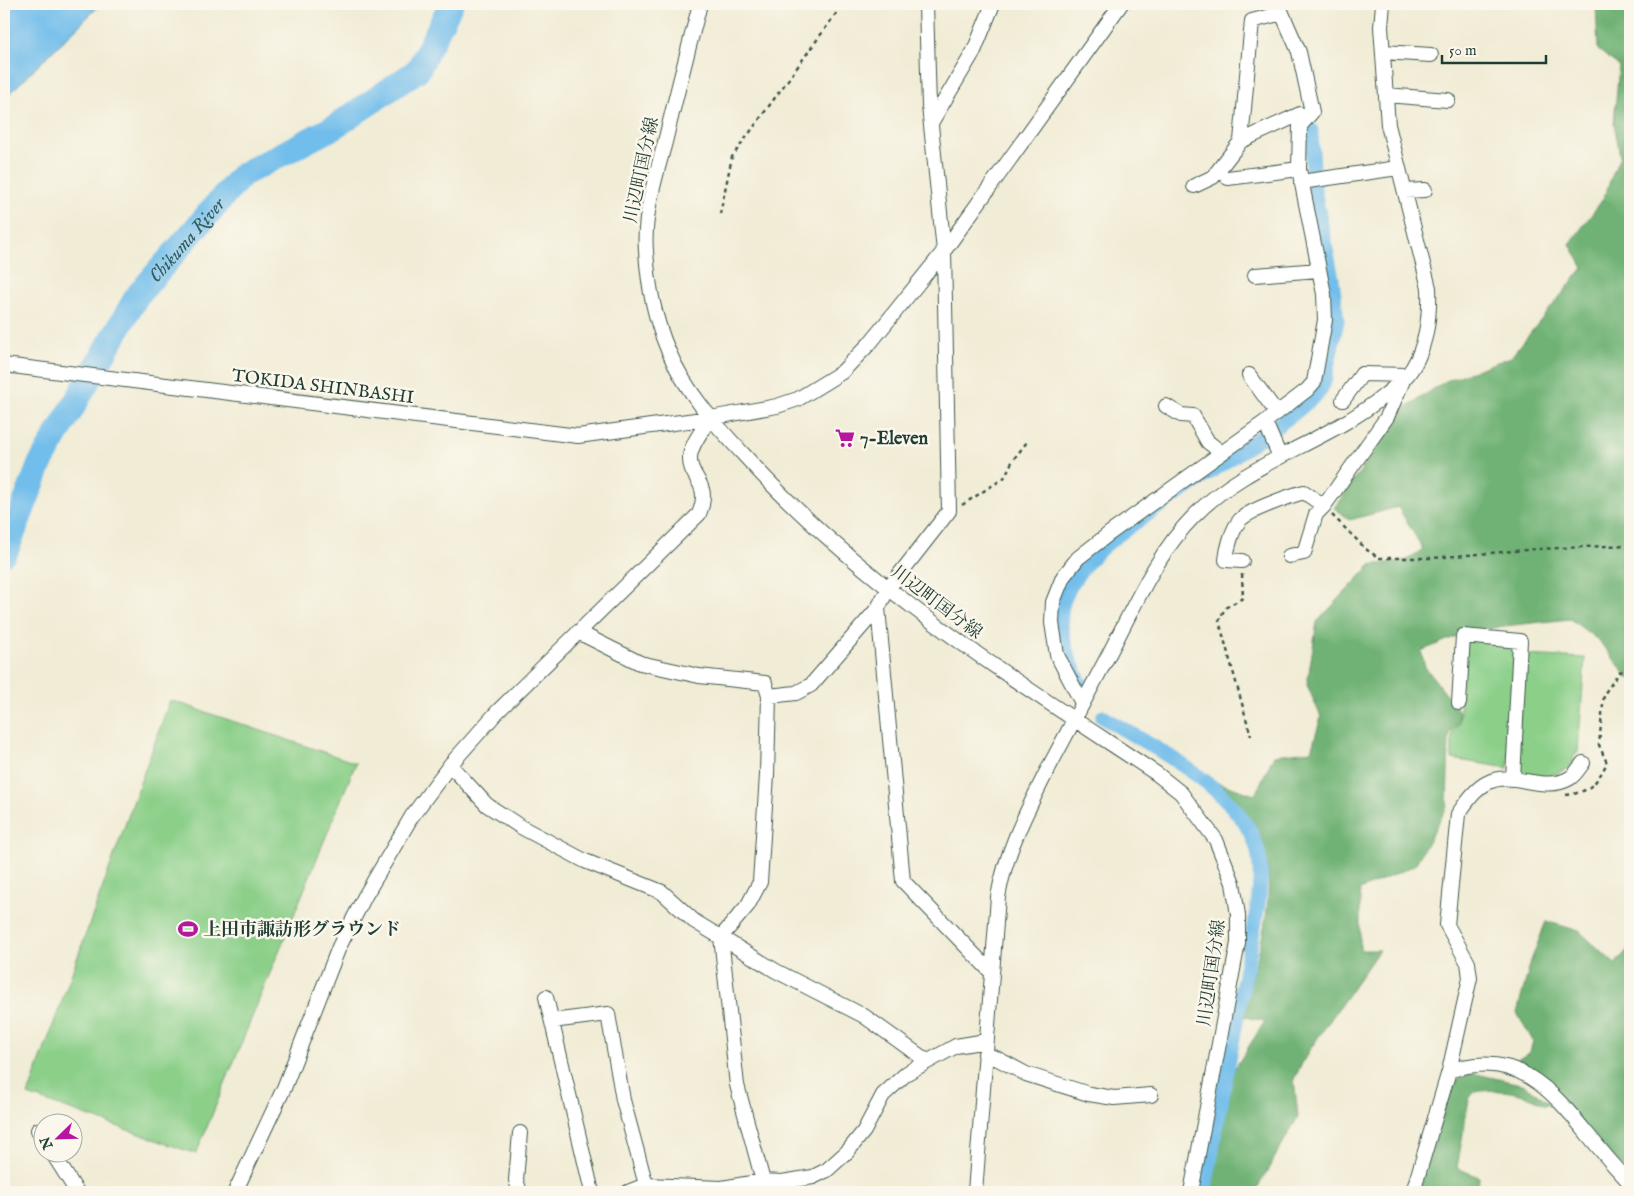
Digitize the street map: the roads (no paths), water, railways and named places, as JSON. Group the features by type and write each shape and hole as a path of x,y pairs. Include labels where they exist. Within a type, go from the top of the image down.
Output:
{"street":[{"name":"川辺町国分線","path":"700,4 652,191 646,249 655,306 667,349 680,374 710,418 771,485 820,534 888,589 975,653 1157,774 1181,793 1216,840 1233,883 1238,915 1238,943 1191,1192"},
{"path":"769,696 796,693 811,685 878,608 888,589 949,512 944,251 931,123 926,4"},
{"path":"931,123 974,51 993,4"},
{"name":"TOKIDA SHINBASHI","path":"4,365 578,436 637,430 664,423 710,418 791,401 842,372 870,343 944,251 1121,4"},
{"path":"976,1192 985,1048 998,897 1002,872 1027,810 1082,703 1148,580 1174,539 1193,516 1216,496 1280,457 1320,438 1366,410 1404,378 1414,366 1430,314 1429,288 1388,125 1381,27 1383,4"},
{"path":"1082,703 1057,655 1052,623 1054,602 1063,577 1084,553 1222,453 1268,428 1277,413 1307,390 1314,382 1325,320 1324,294 1301,178 1300,126 1312,112 1299,52 1280,8 1252,22 1241,141"},
{"path":"1383,52 1431,55"},
{"path":"1386,95 1448,100"},
{"path":"1194,186 1213,177 1241,141 1300,114 1306,118"},
{"path":"1228,178 1343,176 1398,168"},
{"path":"1405,191 1425,190"},
{"path":"1254,275 1319,270"},
{"path":"1343,400 1362,374 1404,378"},
{"path":"1249,375 1277,413"},
{"path":"1289,556 1304,553 1316,514 1324,506 1387,417 1404,378"},
{"path":"1166,406 1181,415 1193,416 1208,442 1222,453"},
{"path":"235,1192 284,1088 339,947 365,896 412,816 450,765 498,711 699,514 703,504 703,491 689,460 690,451 710,418"},
{"path":"1268,428 1280,457"},
{"path":"1242,561 1226,560 1227,549 1240,520 1280,500 1304,492 1324,506"},
{"path":"878,608 903,881 992,973"},
{"path":"578,632 640,663 699,676 765,684 769,696 767,775 760,882 748,905 721,937 737,1085 763,1181"},
{"path":"1459,703 1463,636 1520,641 1513,779"},
{"path":"1413,1192 1449,1071 1470,978 1468,963 1447,925 1458,814 1467,801 1486,783 1499,779 1513,779 1551,784 1571,778 1583,763"},
{"path":"450,765 487,805 521,827 585,861 662,892 694,921 776,971 864,1016 927,1061"},
{"path":"546,997 592,1192"},
{"path":"552,1021 608,1014 623,1100 646,1184"},
{"path":"628,1192 646,1184 722,1188 763,1181 782,1182 813,1177 827,1170 848,1151 864,1131 883,1095 907,1073 956,1046 985,1048 998,1059 1026,1074 1089,1094 1114,1098 1151,1095"},
{"path":"1449,1071 1466,1065 1494,1065 1517,1069 1537,1080 1560,1101 1630,1183"},
{"path":"520,1133 516,1180 520,1192"},
{"path":"59,1164 78,1192"}],"water":[{"path":"4,4 101,4 4,99"}],"waterway":[{"name":"Chikuma River","path":"4,553 40,464 137,296 242,175 336,126 418,70 451,4"},
{"path":"1081,684 1064,643 1061,610 1072,582 1084,566 1097,552 1129,526 1292,415 1320,391 1324,382 1337,321 1332,279 1314,190 1311,130"},
{"path":"1103,717 1169,756 1213,788 1232,806 1247,826 1259,855 1258,905 1204,1192"}],"place":[{"name":"7-Eleven","path":"845,438"},
{"name":"上田市諏訪形グラウンド","path":"188,929"}]}
